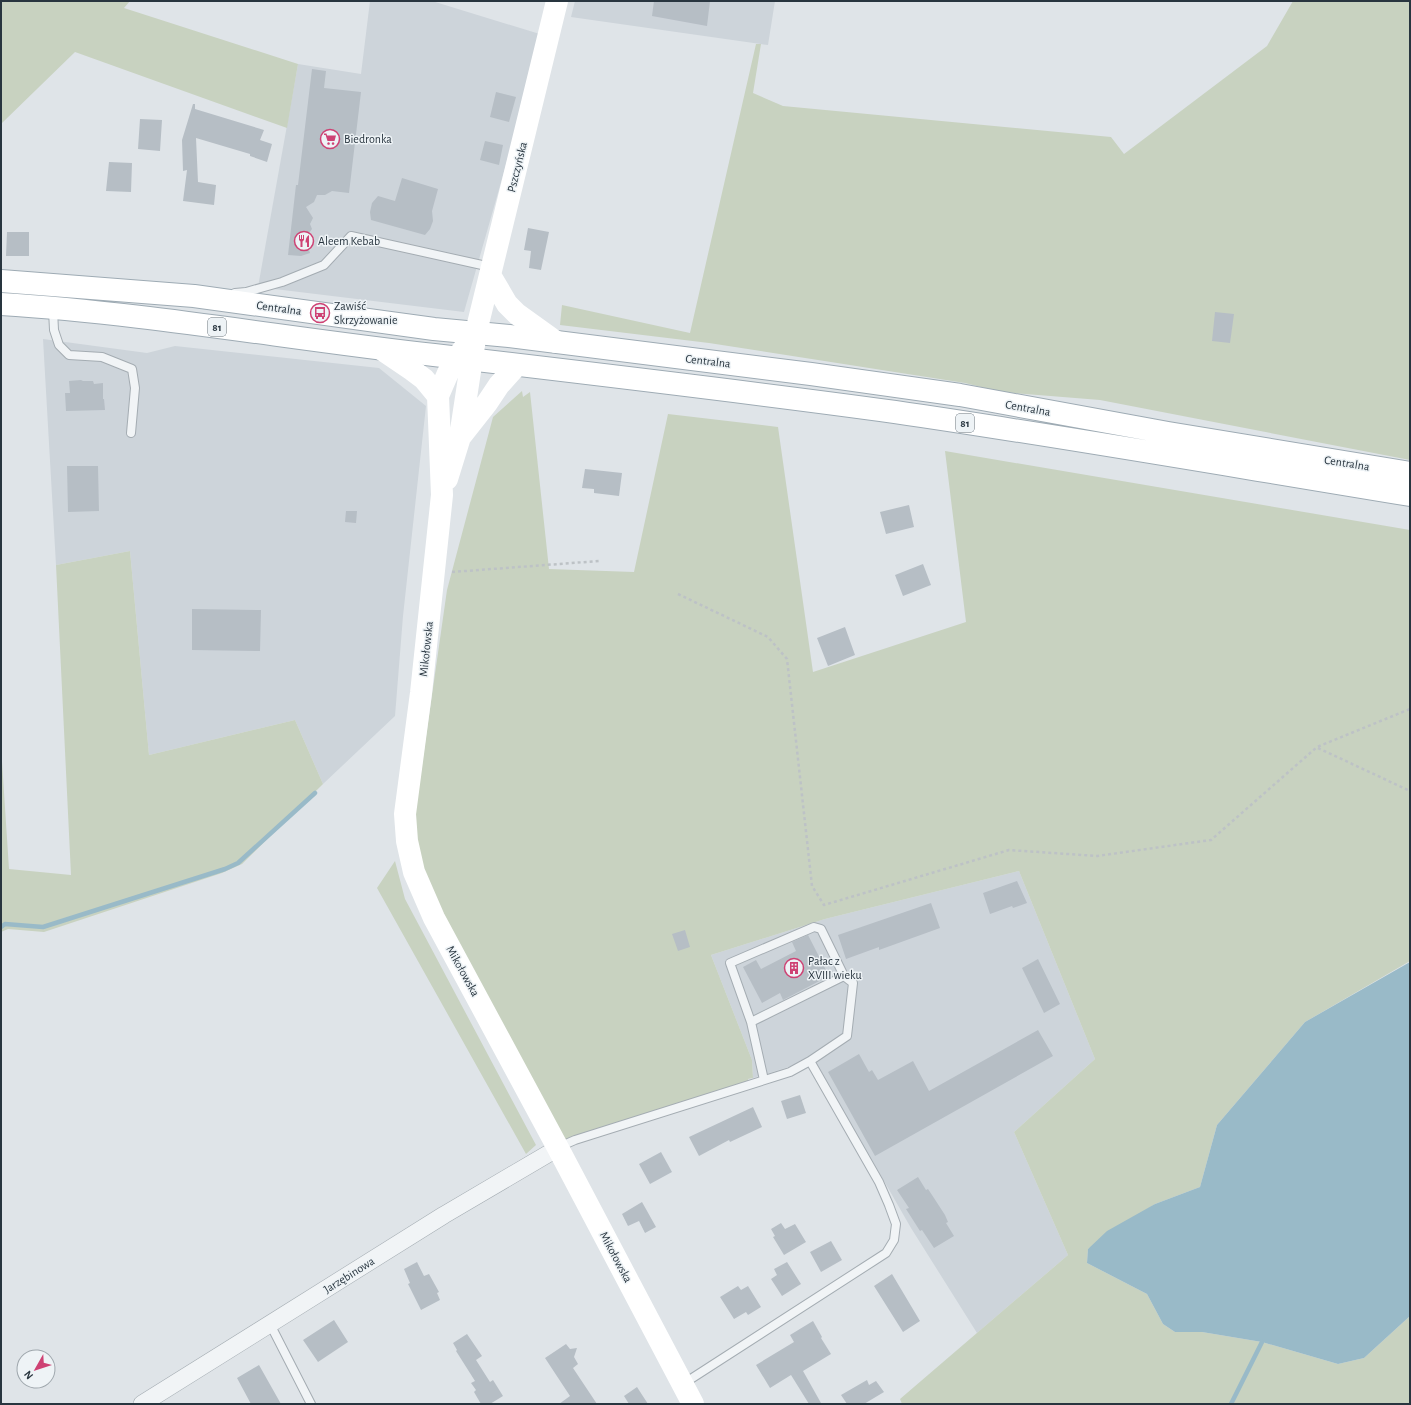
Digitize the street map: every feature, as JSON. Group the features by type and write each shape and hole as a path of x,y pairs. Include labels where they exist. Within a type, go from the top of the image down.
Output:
{"main road":[{"name":"Pszczyńska","path":"476,332 557,1"},
{"path":"491,271 500,292 517,314 556,342"},
{"name":"Centralna","path":"1,281 194,296 434,329 476,332 811,374 960,395 1168,433 1410,473"},
{"name":"Centralna","path":"1,304 170,321 895,412 1410,495"},
{"name":"Mikołowska","path":"442,495 460,437 464,359 476,332"},
{"path":"381,348 424,379 438,396"},
{"name":"Mikołowska","path":"464,359 447,372 438,396 442,495 421,693 405,814 408,842 414,872 434,918 558,1148 693,1404"},
{"path":"460,437 487,404 504,378 517,365"}],"street":[{"name":"Jarzębinowa","path":"142,1404 444,1215 558,1148"}],"lane":[{"path":"194,296 246,292 282,282 324,265 351,236 491,271"},
{"path":"53,309 54,330 59,345 69,355 102,357 132,369 135,388 131,433"},
{"path":"558,1148 575,1140 790,1072 810,1061 847,1036 852,983 844,976 821,929 814,927 730,963 751,1022 764,1080"},
{"path":"751,1022 844,976"},
{"path":"683,1384 886,1253 894,1240 896,1224 890,1205 879,1182 810,1061"},
{"path":"270,1324 312,1404"}],"path":[{"path":"433,574 599,561"},
{"path":"678,594 768,637 787,659 812,886 824,905 1009,850 1096,856 1211,840 1317,747 1410,709"},
{"path":"1317,747 1410,791"}],"shaded area":[{"path":"370,1 432,1 543,35 464,312 258,287 298,64 361,74"},
{"path":"575,1 775,1 768,45 571,17"},
{"path":"43,339 147,353 175,346 379,368 426,406 403,616 395,716 323,784 295,720 149,755 130,551 56,565"},
{"path":"1019,871 1095,1059 1014,1132 1068,1255 977,1333 911,1228 814,1059 753,1078 752,1060 711,955 825,919"}],"green space":[{"path":"1,1 130,1 124,8 298,64 287,128 75,52 1,124"},
{"path":"1293,1 1410,1 1410,460 1100,400 1001,392 965,383 709,343 560,325 562,305 690,333 756,44 761,44 753,93 783,106 1111,137 1124,154 1267,46"},
{"path":"522,391 523,397 530,392 549,569 634,572 668,414 778,427 813,672 966,622 945,451 1410,530 1410,961 1305,1022 1217,1125 1200,1187 1155,1204 1088,1249 1087,1263 1147,1294 1163,1324 1175,1332 1202,1332 1262,1342 1338,1364 1364,1358 1410,1316 1410,1404 902,1404 900,1399 1068,1255 1014,1132 1095,1059 1019,871 825,919 711,955 752,1060 753,1078 748,1079 752,1088 552,1152 420,877 415,814 447,590 493,417"},
{"path":"130,551 149,755 295,720 323,784 242,864 222,873 44,932 8,929 1,932 1,746 9,869 71,875 56,565"},
{"path":"395,861 405,899 536,1145 526,1154 377,888"}],"water":[{"path":"1410,962 1410,1316 1364,1358 1338,1364 1262,1342 1202,1332 1175,1332 1163,1324 1147,1294 1087,1263 1088,1249 1107,1231 1155,1204 1200,1187 1217,1125 1305,1022"}],"building":[{"path":"654,1 710,1 707,26 652,16"},
{"name":"Biedronka","path":"312,69 326,71 324,88 361,92 349,193 332,191 325,195 317,195 314,202 306,207 313,218 310,224 312,229 305,238 310,253 301,256 288,255 296,185 298,185"},
{"path":"496,92 516,97 509,122 490,117"},
{"path":"193,104 195,104 195,109 264,130 260,140 272,144 267,162 250,156 250,154 196,138 198,182 216,185 214,205 183,201 187,170 183,171 182,140"},
{"path":"140,119 162,120 160,151 138,149"},
{"path":"485,141 503,145 499,165 480,160"},
{"path":"109,162 132,163 131,192 106,191"},
{"path":"402,178 438,189 432,211 433,221 430,229 425,235 371,220 370,212 372,203 378,196 395,201"},
{"path":"528,228 549,232 541,270 529,268 531,251 524,250"},
{"path":"7,232 29,232 29,256 6,256"},
{"path":"1215,312 1234,314 1230,343 1212,341"},
{"path":"69,381 93,381 94,384 103,383 105,410 66,411 65,393 70,393"},
{"path":"67,466 98,466 99,511 68,512"},
{"path":"585,469 622,473 619,496 594,493 594,489 582,488"},
{"path":"909,505 914,527 886,534 880,512"},
{"path":"346,511 357,511 356,523 345,522"},
{"path":"923,564 931,585 903,596 895,575"},
{"path":"192,609 261,610 260,651 192,650"},
{"path":"845,627 855,655 828,666 817,638"},
{"path":"1017,881 1027,903 1013,908 1012,906 990,914 983,893"},
{"path":"931,903 940,928 879,950 879,947 846,959 838,935"},
{"path":"685,930 690,947 678,951 672,934"},
{"name":"Pałac z XVIII wieku","path":"808,935 829,976 783,1000 780,993 762,1003 743,967 756,960 761,969 796,951 792,942"},
{"path":"1038,959 1060,1004 1044,1013 1022,968"},
{"path":"1038,1030 1053,1056 875,1156 828,1072 859,1054 869,1072 872,1070 878,1080 913,1061 929,1091"},
{"path":"800,1095 806,1113 787,1119 781,1101"},
{"path":"753,1107 762,1127 730,1142 729,1140 699,1156 689,1137"},
{"path":"661,1152 672,1172 650,1184 639,1164"},
{"path":"918,1177 926,1190 928,1189 945,1215 948,1222 946,1223 954,1236 934,1248 922,1230 920,1231 906,1209 909,1208 897,1190"},
{"path":"642,1202 656,1227 645,1233 639,1221 628,1226 622,1214"},
{"path":"781,1223 785,1229 795,1224 806,1242 784,1255 773,1237 775,1236 771,1229"},
{"path":"831,1241 842,1260 821,1272 810,1252"},
{"path":"417,1262 424,1276 429,1274 439,1292 437,1293 440,1300 421,1310 408,1284 410,1283 404,1269"},
{"path":"787,1262 801,1284 782,1296 771,1279 777,1275 774,1269"},
{"path":"892,1274 920,1321 903,1332 874,1286"},
{"path":"738,1286 741,1290 748,1286 761,1307 748,1315 746,1312 734,1319 720,1297"},
{"path":"334,1320 348,1342 318,1362 303,1340"},
{"path":"813,1321 831,1354 803,1371 821,1403 820,1404 809,1404 791,1375 770,1388 756,1365 794,1342 790,1335"},
{"path":"467,1334 482,1356 476,1360 490,1382 493,1380 503,1396 490,1404 481,1404 474,1392 476,1390 471,1383 475,1381 456,1351 457,1350 453,1343"},
{"path":"566,1344 570,1349 577,1348 574,1357 578,1364 573,1368 597,1404 559,1404 570,1396 545,1358"},
{"path":"259,1365 281,1404 251,1404 237,1378"},
{"path":"867,1380 869,1385 876,1381 884,1392 864,1404 847,1404 841,1395"},
{"path":"637,1387 648,1404 629,1404 624,1396"}],"waterway":[{"path":"1,927 5,924 43,927 225,869 238,863 315,793"},
{"path":"1231,1404 1262,1342"}],"place":[{"name":"Biedronka","path":"330,139"},
{"name":"Aleem Kebab","path":"304,241"},
{"name":"Zawiść Skrzyżowanie","path":"320,313"},
{"name":"Pałac z XVIII wieku","path":"794,968"}]}
